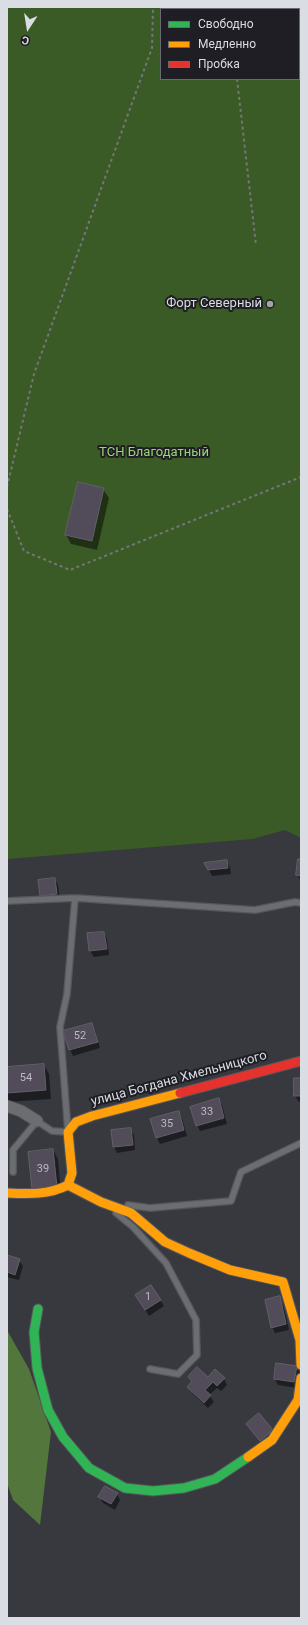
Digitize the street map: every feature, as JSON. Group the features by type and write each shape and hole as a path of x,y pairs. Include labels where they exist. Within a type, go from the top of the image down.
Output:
{"street":[{"name":"улица Богдана Хмельницкого","path":"68,1132 76,1122 92,1116 301,1061"},
{"path":"7,1106 21,1111 37,1121"},
{"path":"7,1192 29,1194 57,1191 68,1185 72,1173 68,1132"},
{"path":"68,1185 101,1202 131,1213 165,1242 189,1253 230,1270 283,1282 300,1340 301,1365"},
{"path":"38,1309 34,1332 37,1368 48,1410 63,1437 89,1468 125,1488 153,1491 184,1488 215,1479 272,1440 298,1400 301,1378"}],"lane":[{"path":"13,1172 13,1150 37,1121 52,1131 68,1132 60,1027 67,994 75,898"},
{"path":"7,901 75,898 255,910 295,902 301,903"},
{"path":"101,1202 150,1208 231,1201 241,1172 301,1143"},
{"path":"101,1202 133,1227 166,1263 196,1320 197,1355 178,1374 150,1369"}],"path":[{"path":"7,487 34,374 152,48 153,7"},
{"path":"237,80 256,245"},
{"path":"7,509 24,551 70,570 301,477"}],"green space":[{"name":"ТСН Благодатный","path":"7,7 301,7 301,838 285,830 252,839 7,859"},
{"path":"7,1330 29,1369 51,1432 40,1525 13,1500 7,1483"}],"building":[{"path":"78,482 104,488 92,541 65,535"},
{"path":"298,859 301,859 301,876 296,875"},
{"path":"227,860 228,868 208,870 204,863"},
{"path":"55,878 57,894 40,896 38,880"},
{"path":"104,932 107,949 89,951 87,933"},
{"path":"92,1023 98,1042 69,1050 63,1031"},
{"path":"44,1064 46,1090 7,1093 7,1067"},
{"path":"294,1078 301,1078 301,1096 294,1096"},
{"path":"219,1098 224,1118 196,1126 190,1107"},
{"path":"179,1111 184,1130 156,1138 150,1119"},
{"path":"131,1128 133,1145 113,1147 111,1130"},
{"path":"53,1149 57,1187 32,1189 28,1152"},
{"path":"7,1255 20,1259 15,1275 7,1272"},
{"path":"151,1285 161,1300 145,1310 135,1295"},
{"path":"280,1296 286,1324 271,1328 265,1300"},
{"path":"276,1363 297,1366 294,1382 274,1379"},
{"path":"197,1367 208,1377 215,1369 225,1378 217,1386 213,1382 205,1390 211,1395 204,1403 187,1387 192,1381 188,1377"},
{"path":"259,1413 273,1430 260,1441 246,1424"},
{"path":"105,1486 118,1493 111,1504 98,1497"}],"traffic: fast":[{"path":"38,1309 34,1332 37,1368 48,1410 63,1437 89,1468 125,1488 153,1491 184,1488 215,1479 248,1457"}],"traffic: slow":[{"path":"7,1193 31,1194 53,1191 68,1185 72,1173 68,1132 76,1122 92,1116 180,1093"},
{"path":"68,1185 101,1202 131,1213 165,1242 189,1253 230,1270 283,1282 300,1340 301,1365"},
{"path":"248,1457 272,1440 298,1400 301,1378"}],"traffic: jam":[{"path":"180,1093 301,1061"}],"place":[{"name":"Форт Северный","path":"270,304"}]}
